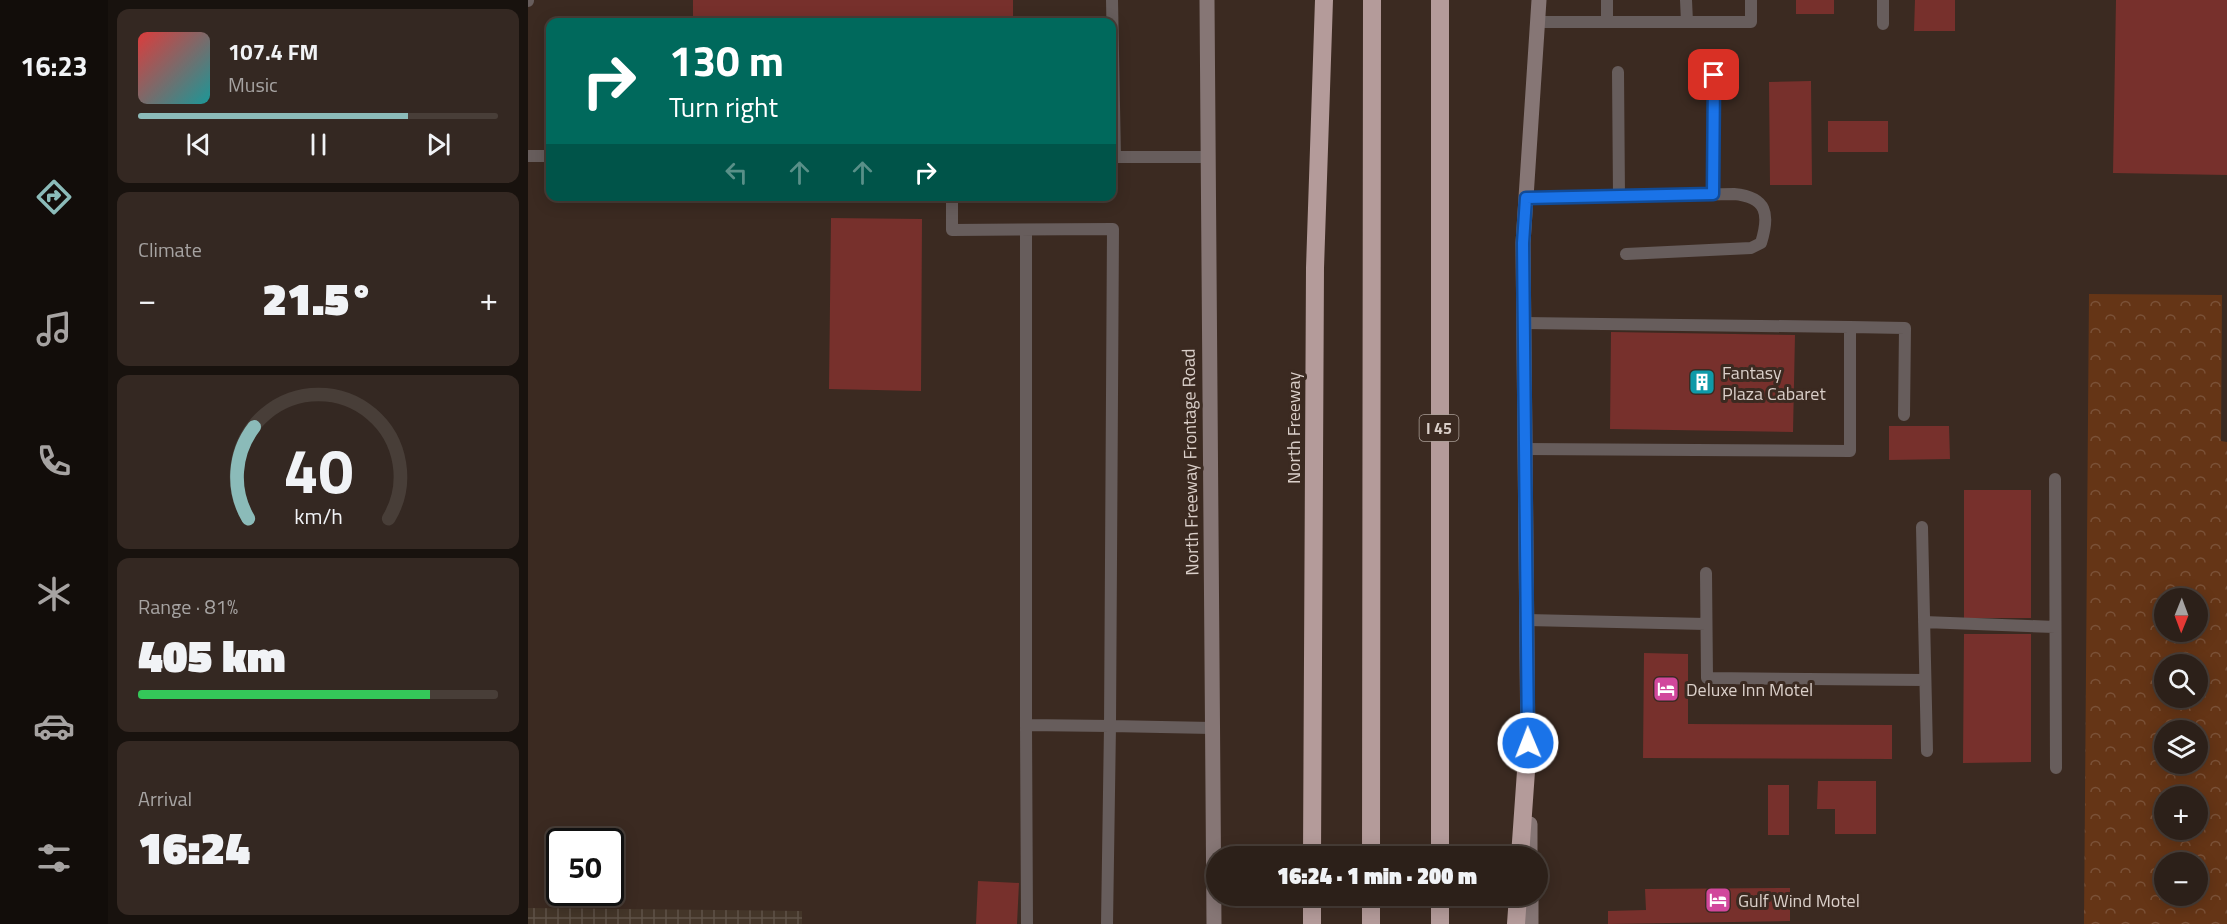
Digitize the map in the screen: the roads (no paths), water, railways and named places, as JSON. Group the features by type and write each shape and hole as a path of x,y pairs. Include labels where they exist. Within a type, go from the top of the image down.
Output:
{"highway":[{"name":"North Freeway","path":"1312,846 1315,268 1324,0"},
{"path":"1371,846 1372,0"},
{"name":"I 45","path":"1440,0 1440,846"},
{"path":"1521,846 1528,743"},
{"path":"1312,906 1312,924"},
{"path":"1371,906 1371,924"},
{"path":"1440,906 1440,924"},
{"path":"1516,924 1517,906"}],"main road":[{"name":"North Freeway Frontage Road","path":"1207,0 1214,924"},
{"path":"1530,846 1523,243 1539,0"},
{"path":"1531,906 1531,924"}],"lane":[{"path":"1112,0 1112,18"},
{"path":"1607,0 1607,22"},
{"path":"1686,0 1687,22"},
{"path":"1538,22 1751,22 1751,0"},
{"path":"1883,0 1884,24"},
{"path":"1618,72 1619,196"},
{"path":"1713,194 1714,75"},
{"path":"528,156 546,156"},
{"path":"1116,157 1208,157"},
{"path":"1526,198 1749,195 1758,201 1764,212 1766,228 1761,243 1751,248 1626,254"},
{"path":"952,201 952,230 1113,229 1107,924"},
{"path":"1026,230 1027,924"},
{"path":"1524,323 1905,327 1904,415"},
{"path":"1525,449 1850,451 1850,327"},
{"path":"2055,480 2056,768"},
{"path":"1922,527 1927,751"},
{"path":"1706,573 1707,678 1925,680"},
{"path":"1527,620 1706,624"},
{"path":"1924,622 2055,627"},
{"path":"1026,725 1212,728"}],"place":[{"name":"Fantasy Plaza Cabaret","path":"1702,382"},
{"name":"Deluxe Inn Motel","path":"1666,689"},
{"name":"Gulf Wind Motel","path":"1718,900"}]}
